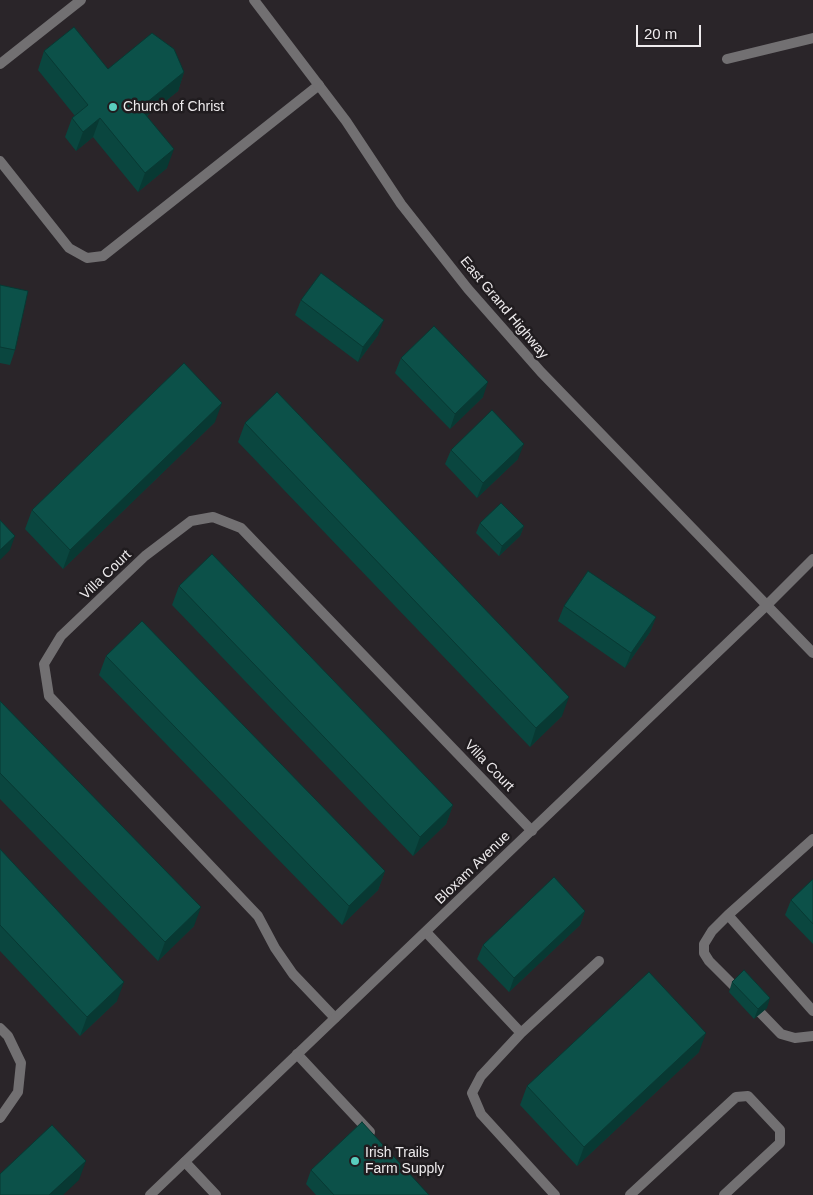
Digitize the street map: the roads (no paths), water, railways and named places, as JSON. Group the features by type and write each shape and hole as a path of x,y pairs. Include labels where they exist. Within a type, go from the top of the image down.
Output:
{"street":[{"path":"0,64 81,0"},
{"name":"East Grand Highway","path":"254,0 346,121 401,204 474,296 541,372 813,653"},
{"path":"727,59 813,38"},
{"path":"0,161 70,248 87,258 103,256 319,85"},
{"name":"Villa Court","path":"335,1018 293,974 275,948 258,916 49,696 44,664 61,636 145,556 191,521 213,517 241,528 532,831"},
{"name":"Bloxam Avenue","path":"150,1195 768,605 813,559"},
{"path":"813,839 728,915 712,931 704,944 704,953 709,960 781,1034 795,1038 813,1036"},
{"path":"728,915 813,1011"},
{"path":"426,932 522,1033"},
{"path":"555,1195 481,1114 472,1093 481,1076 522,1033 599,961"},
{"path":"0,1028 8,1036 21,1063 18,1092 0,1118"},
{"path":"297,1054 376,1139"},
{"path":"630,1195 736,1097 748,1096 780,1130 780,1143 724,1195"},
{"path":"185,1162 216,1195"}],"place":[{"name":"Church of Christ","path":"113,107"},
{"name":"Irish Trails Farm Supply","path":"355,1161"}]}
